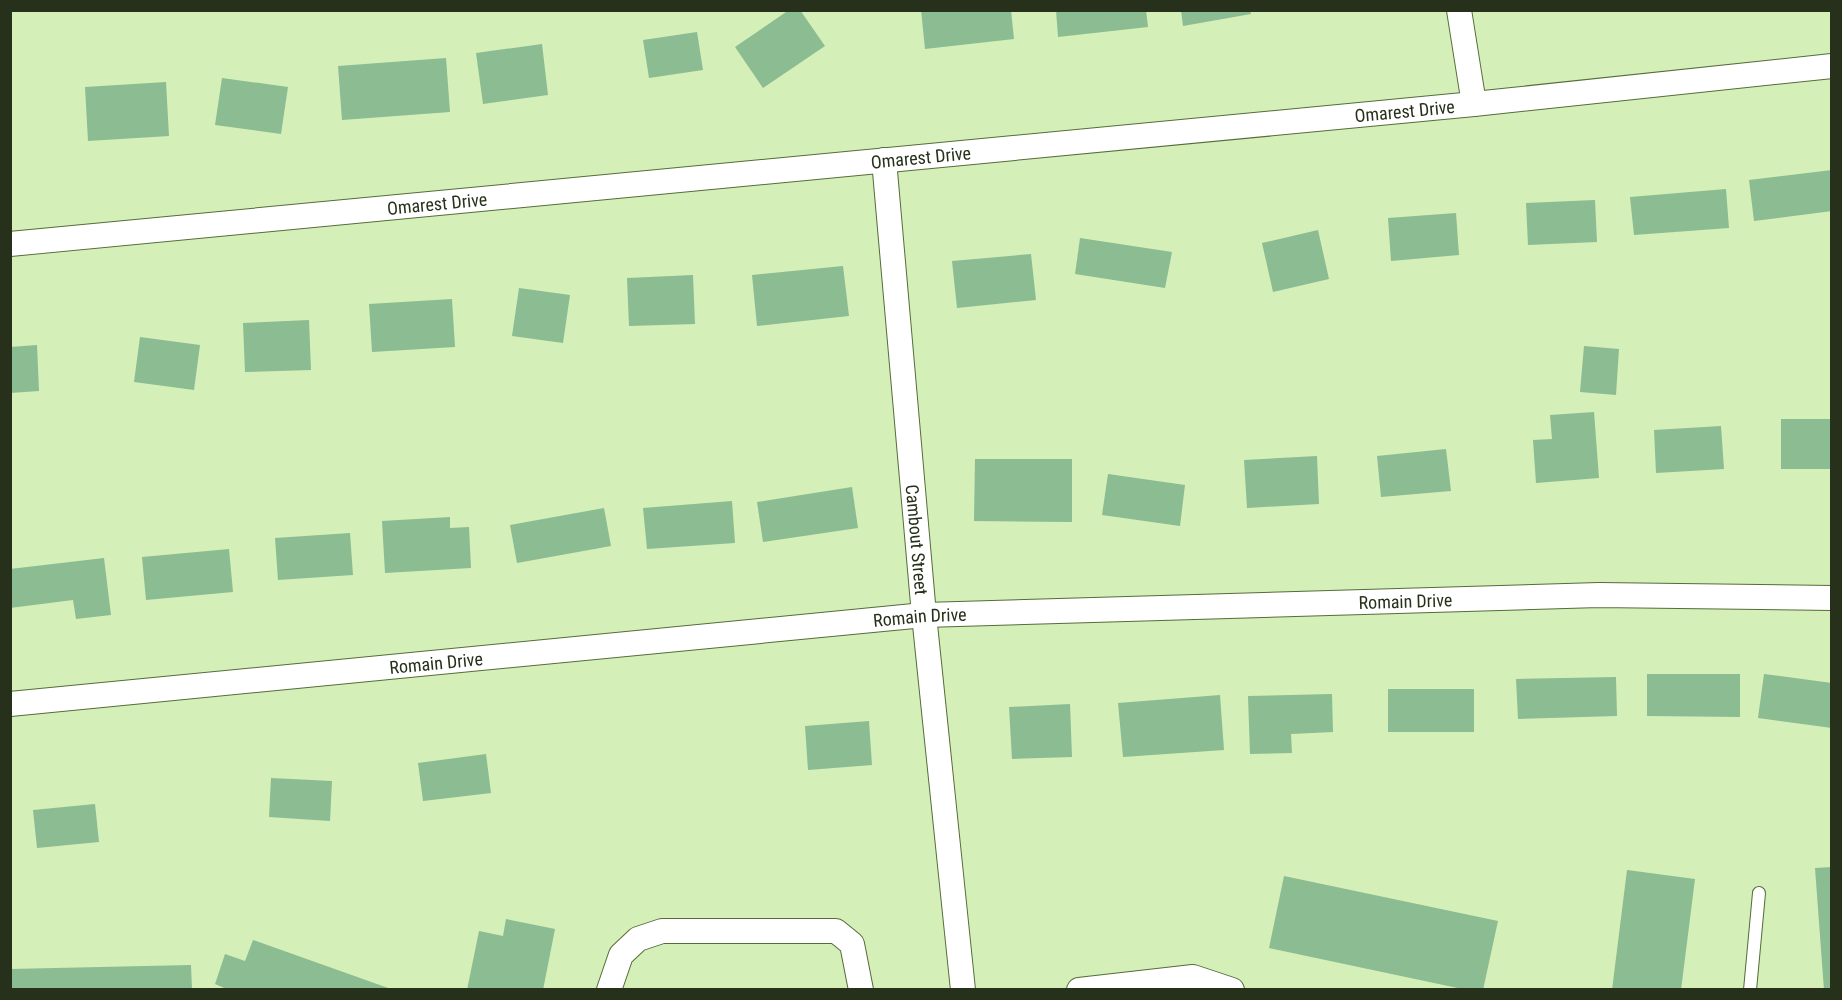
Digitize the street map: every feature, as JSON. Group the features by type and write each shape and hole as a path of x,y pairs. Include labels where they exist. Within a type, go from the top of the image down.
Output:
{"street":[{"path":"1458,10 1474,104"},
{"name":"Omarest Drive","path":"10,244 1474,104 1832,66"},
{"name":"Cambout Street","path":"884,160 924,615 963,990"},
{"name":"Romain Drive","path":"10,704 924,615 1599,595 1832,598"},
{"path":"609,990 621,955 638,939 662,931 836,931 852,944 861,990"},
{"path":"1079,990 1193,976 1232,990"}],"lane":[{"path":"1750,990 1759,893"}],"building":[{"path":"789,10 800,10 825,46 763,88 735,47"},
{"path":"921,10 1011,10 1014,39 925,49"},
{"path":"1056,10 1146,10 1148,27 1058,37"},
{"path":"1181,10 1250,10 1251,14 1183,26"},
{"path":"697,32 703,70 649,78 643,40"},
{"path":"542,44 548,95 483,104 476,53"},
{"path":"446,58 450,112 342,120 338,66"},
{"path":"222,78 288,87 281,134 215,125"},
{"path":"166,82 169,136 88,141 85,87"},
{"path":"1832,170 1832,211 1754,221 1749,180"},
{"path":"1726,189 1729,228 1634,235 1630,197"},
{"path":"1595,200 1597,242 1528,245 1526,203"},
{"path":"1456,213 1459,255 1391,261 1388,218"},
{"path":"1318,230 1329,279 1273,292 1262,243"},
{"path":"1080,238 1172,252 1165,288 1075,274"},
{"path":"1031,254 1036,300 957,308 952,261"},
{"path":"843,266 849,316 757,326 752,275"},
{"path":"693,275 695,324 629,326 627,278"},
{"path":"519,288 570,295 563,343 512,336"},
{"path":"452,299 455,347 372,352 369,304"},
{"path":"309,320 311,370 245,372 243,323"},
{"path":"140,337 200,345 194,390 134,382"},
{"path":"37,345 39,391 10,393 10,347"},
{"path":"1584,346 1619,349 1616,395 1580,392"},
{"path":"1594,412 1599,478 1536,483 1533,440 1552,439 1550,415"},
{"path":"1781,419 1832,419 1832,469 1781,469"},
{"path":"1721,426 1724,469 1656,473 1654,430"},
{"path":"1446,449 1451,491 1381,497 1377,456"},
{"path":"1317,456 1319,504 1247,508 1244,460"},
{"path":"975,459 1072,459 1072,522 974,521"},
{"path":"1108,474 1185,485 1180,526 1102,515"},
{"path":"852,487 858,528 763,542 757,502"},
{"path":"732,501 735,543 647,549 643,508"},
{"path":"604,508 611,546 517,563 510,525"},
{"path":"450,517 450,528 469,527 471,568 385,573 382,521"},
{"path":"350,533 353,575 278,580 275,538"},
{"path":"229,549 233,592 146,600 142,557"},
{"path":"104,558 111,615 76,619 73,600 10,608 10,569"},
{"path":"1647,674 1740,674 1740,717 1647,716"},
{"path":"1764,674 1832,683 1832,728 1758,718"},
{"path":"1616,677 1617,716 1518,719 1516,679"},
{"path":"1388,689 1474,689 1474,732 1388,732"},
{"path":"1332,694 1333,732 1291,734 1292,753 1250,754 1248,696"},
{"path":"1220,695 1224,750 1123,757 1118,703"},
{"path":"1070,704 1072,757 1012,759 1009,707"},
{"path":"869,721 872,765 808,770 805,726"},
{"path":"486,754 491,793 423,801 418,763"},
{"path":"271,778 332,781 330,821 269,817"},
{"path":"95,804 99,842 37,848 33,810"},
{"path":"1832,867 1832,990 1824,990 1815,868"},
{"path":"1627,870 1695,879 1681,990 1612,990"},
{"path":"1284,876 1498,921 1483,990 1467,990 1269,948"},
{"path":"506,919 555,929 543,990 467,990 479,931 503,936"},
{"path":"253,940 391,990 229,990 215,984 225,954 245,961"},
{"path":"191,965 192,990 10,990 10,969"}]}
